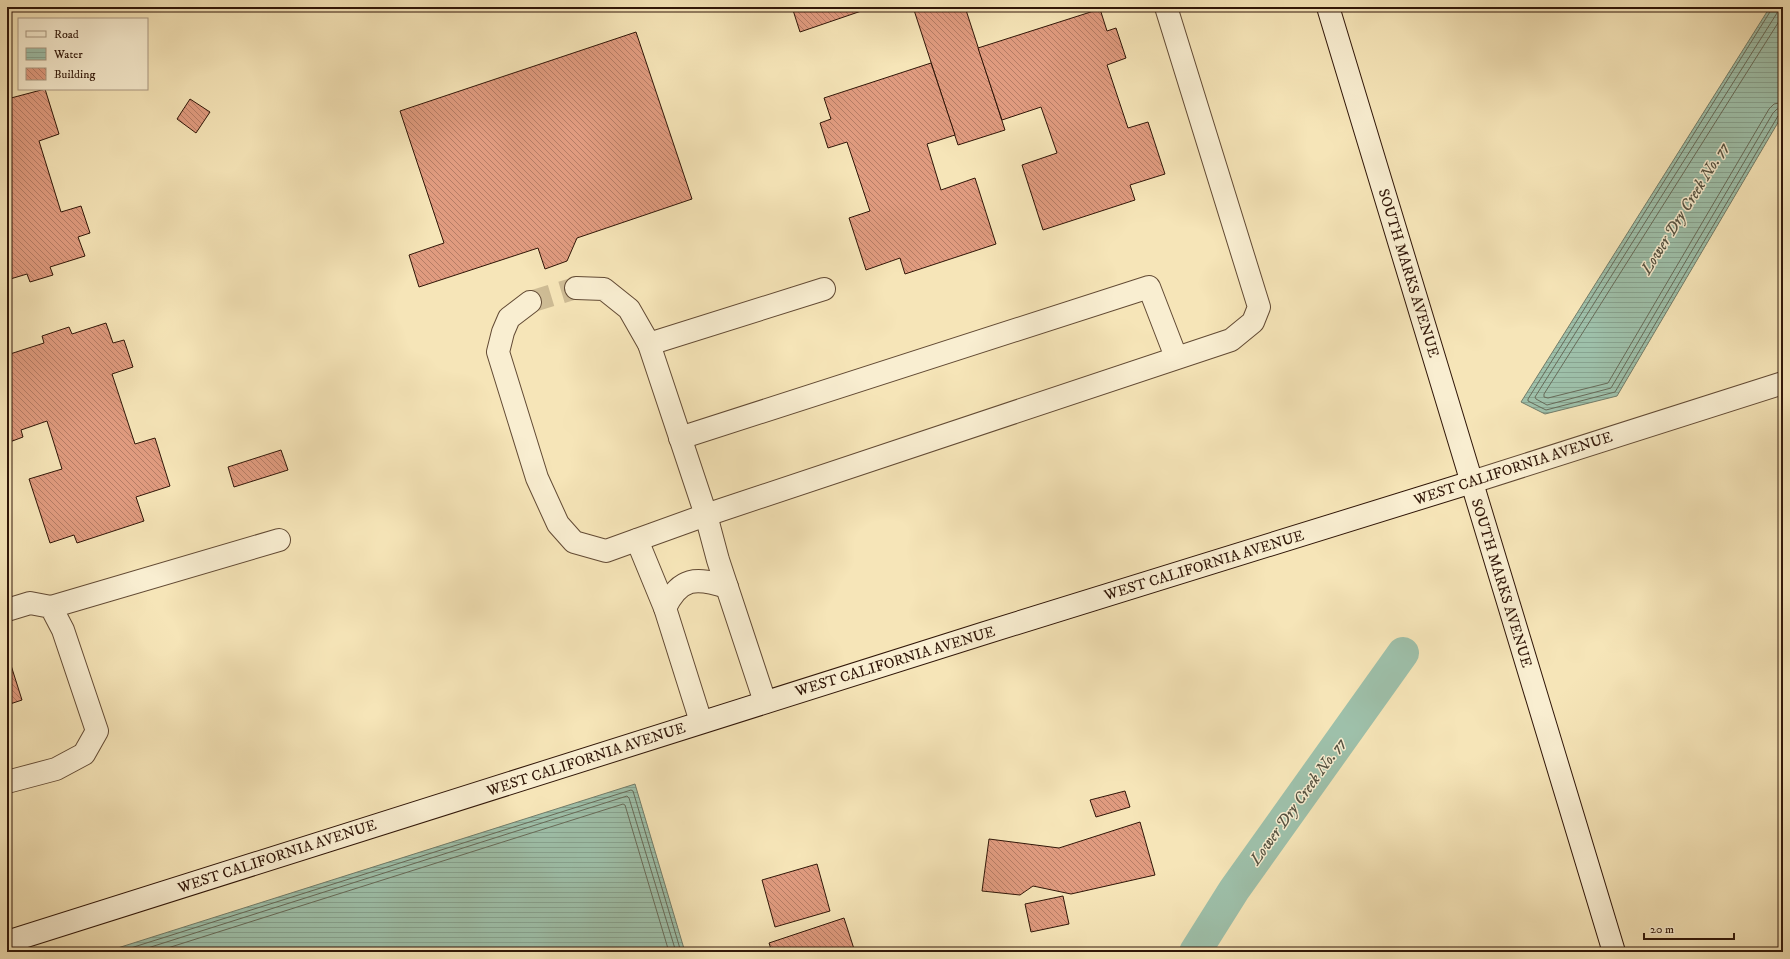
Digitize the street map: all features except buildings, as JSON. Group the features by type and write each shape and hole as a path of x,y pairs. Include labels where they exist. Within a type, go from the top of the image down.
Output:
{"street":[{"path":"530,302 509,318 503,332 498,352 537,478 558,524 574,542 606,551 706,515 1176,357 1231,340 1253,322 1259,307 1166,7"},
{"name":"SOUTH MARKS AVENUE","path":"1328,7 1614,952"},
{"path":"680,438 1149,287 1176,357"},
{"path":"576,288 604,289 629,309 649,344 706,515 727,587 765,702"},
{"path":"649,344 824,289"},
{"name":"WEST CALIFORNIA AVENUE","path":"7,942 701,722 1472,482 1783,383"},
{"path":"7,610 30,602 51,607 279,540"},
{"path":"637,540 665,608 701,722"},
{"path":"665,608 672,593 681,586 692,582 705,580 727,587"},
{"path":"7,782 56,769 84,754 97,731 64,630 51,607"}],"water":[{"path":"1770,7 1783,7 1783,114 1617,396 1545,414 1521,402"},
{"path":"635,784 685,952 105,952"}],"waterway":[{"name":"Lower Dry Creek No. 77","path":"1195,952 1234,890 1403,653"}],"tunnel":[{"path":"530,302 576,288"}]}
